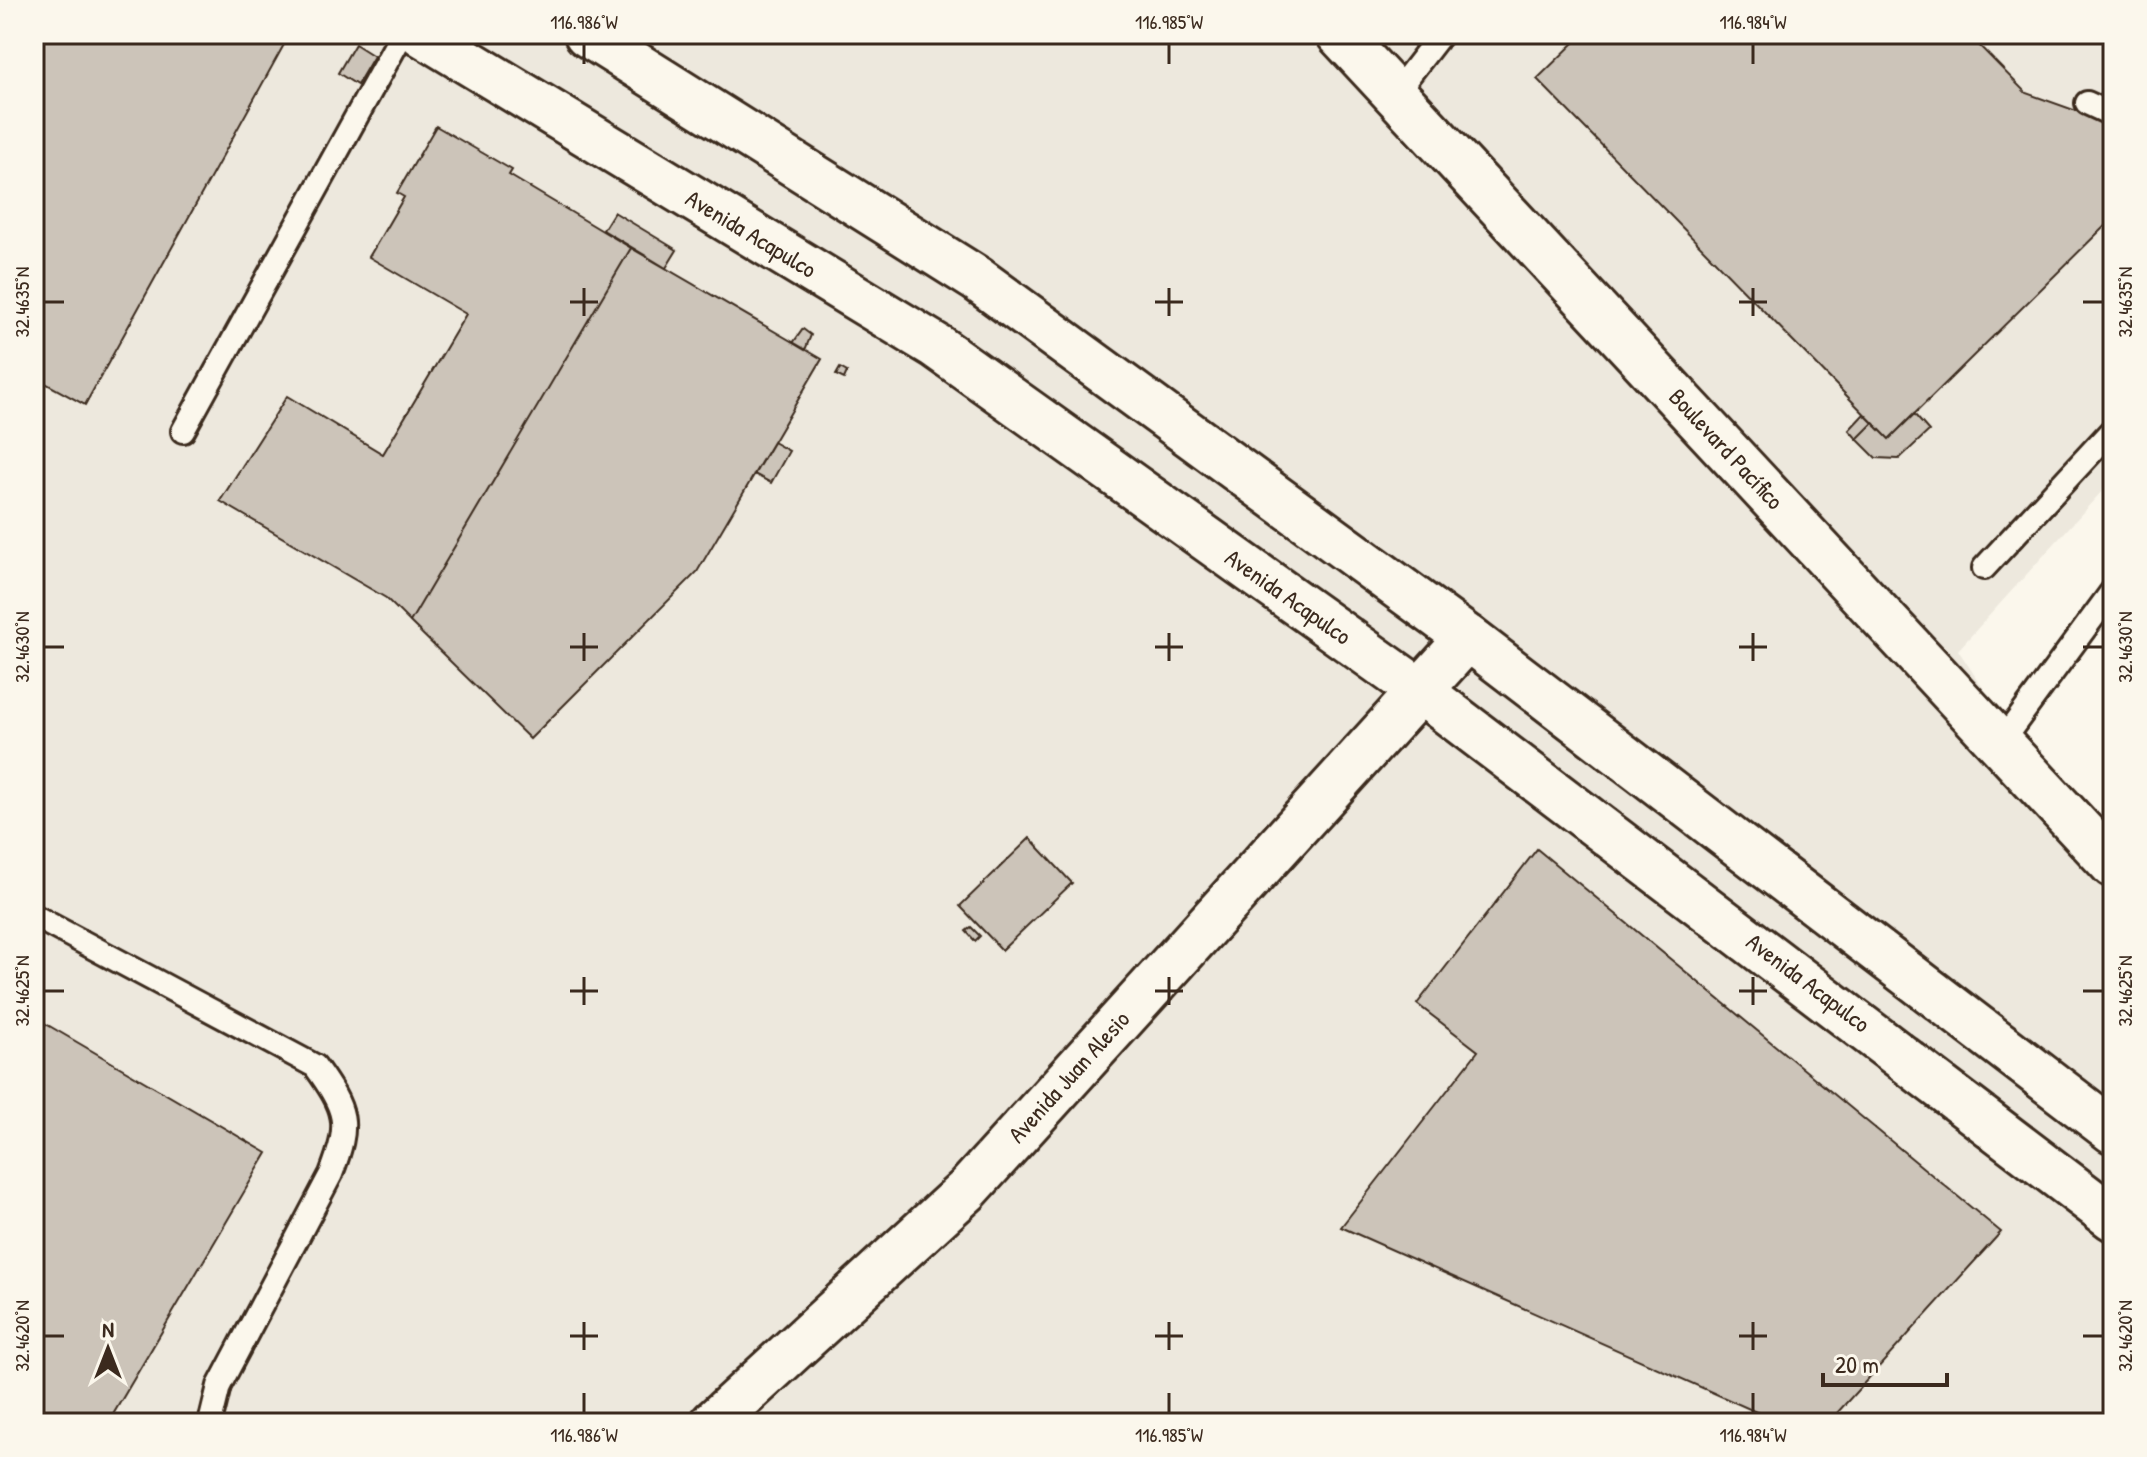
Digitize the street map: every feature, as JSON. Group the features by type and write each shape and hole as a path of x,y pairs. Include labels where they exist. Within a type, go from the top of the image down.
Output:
{"main road":[{"name":"Avenida Acapulco","path":"422,34 936,346 1420,691 2113,1218"},
{"path":"587,34 977,279 1468,638 2113,1131"},
{"name":"Boulevard Pacífico","path":"1339,34 1393,96 2002,741 2113,865"},
{"name":"Avenida Juan Alesio","path":"713,1423 967,1190 1468,638"}],"lane":[{"path":"183,431 402,34"},
{"path":"1393,96 1441,34"},
{"path":"2087,103 2113,115"},
{"path":"1984,568 2113,429"},
{"path":"2002,741 2113,590"},
{"path":"34,916 315,1066 338,1098 345,1138 331,1174 219,1386 210,1423"}],"shaded area":[{"path":"34,34 2113,34 2113,479 1958,650 2011,731 2113,835 2113,1423 34,1423"}],"building":[{"path":"34,34 273,34 286,41 85,405 34,377"},
{"path":"1583,34 1968,34 2026,93 2113,124 2113,218 1889,439 1537,79"},
{"path":"355,44 374,56 357,85 338,73"},
{"path":"436,126 512,170 509,175 631,248 410,622 386,598 220,501 287,396 383,454 466,314 369,257 404,197 397,193"},
{"path":"614,212 677,250 666,268 603,230"},
{"path":"631,248 822,359 697,572 530,739 410,622"},
{"path":"803,329 811,335 805,350 793,343"},
{"path":"840,368 847,372 844,379 836,375"},
{"path":"1864,414 1873,423 1857,439 1849,430"},
{"path":"1914,414 1929,431 1899,459 1876,458 1857,439 1873,423 1889,439"},
{"path":"773,442 789,451 771,483 754,474"},
{"path":"1030,838 1072,883 1002,950 960,906"},
{"path":"1537,849 2001,1232 1828,1423 1781,1423 1341,1227 1478,1051 1417,1004"},
{"path":"971,927 980,936 975,941 966,931"},
{"path":"34,1017 267,1153 108,1423 34,1423"}]}
